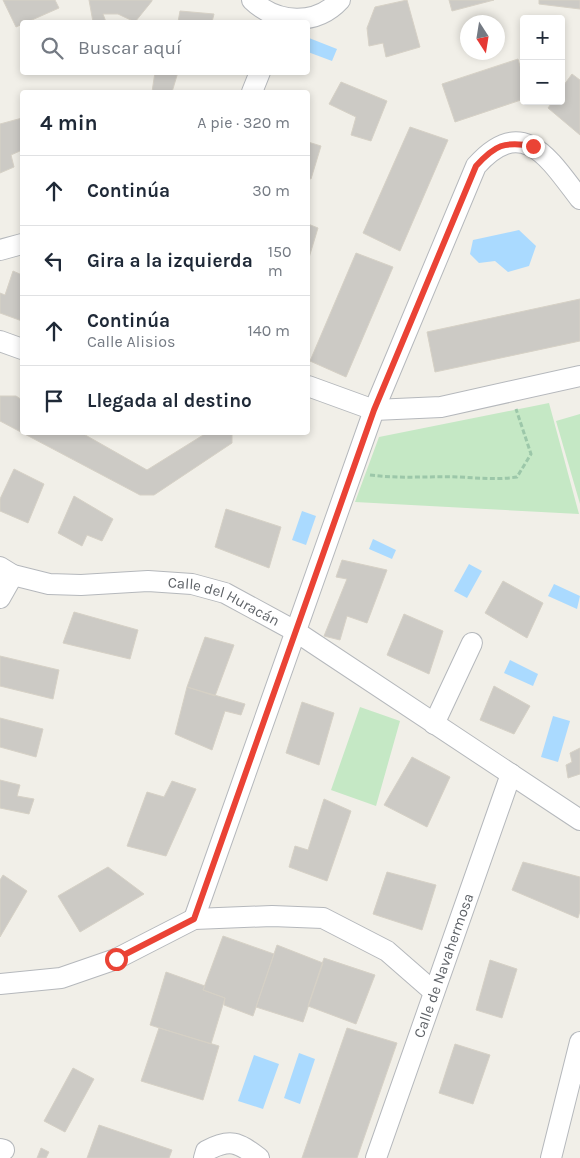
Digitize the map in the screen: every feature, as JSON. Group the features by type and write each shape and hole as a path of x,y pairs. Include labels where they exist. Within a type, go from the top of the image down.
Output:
{"street":[{"path":"252,0 275,20 303,20 331,10 340,0"},
{"path":"253,90 259,75"},
{"path":"194,919 374,410 476,166 490,150 512,143 533,146 546,156 580,199"},
{"path":"0,250 20,245"},
{"path":"0,341 20,348"},
{"path":"310,387 374,410 441,407 580,376"},
{"name":"Calle del Huracán","path":"0,598 6,571 49,584 81,585 148,580 192,584 226,593 295,631 580,820"},
{"path":"434,724 472,643"},
{"name":"Calle de Navahermosa","path":"376,1158 511,774"},
{"path":"0,984 61,978 116,959 194,919 272,916 324,918 387,951 434,992"},
{"path":"551,1158 580,1042"},
{"path":"204,1158 206,1151 223,1142 243,1145 259,1158"}],"path":[{"path":"352,473 395,478 459,477 498,480 517,477 531,454 511,392"}],"green space":[{"path":"549,403 579,514 355,502 379,437"},
{"path":"580,414 580,504 556,421"},
{"path":"360,707 400,721 376,806 331,790"}],"water":[{"path":"310,38 337,49 332,61 310,53"},
{"path":"519,230 536,246 529,266 508,272 495,261 479,263 470,254 473,240"},
{"path":"302,511 316,516 306,545 292,540"},
{"path":"373,539 396,550 392,559 369,549"},
{"path":"469,564 482,571 467,598 454,591"},
{"path":"554,584 580,596 577,609 548,596"},
{"path":"510,660 538,674 533,686 504,673"},
{"path":"553,716 570,721 558,762 541,757"},
{"path":"299,1053 315,1059 300,1104 284,1098"},
{"path":"254,1055 279,1064 263,1109 238,1101"}],"building":[{"path":"3,0 55,0 59,8 32,20 20,20 20,25 16,27"},
{"path":"89,0 152,0 137,20 131,20 118,14 103,14 105,20 93,20"},
{"path":"407,0 420,47 386,57 383,43 369,46 367,28 375,7"},
{"path":"449,0 494,0 452,11"},
{"path":"539,0 580,0 580,9 539,4"},
{"path":"180,11 214,14 212,20 178,20"},
{"path":"518,59 520,66 520,100 455,122 442,84"},
{"path":"572,74 580,80 580,135 548,108 550,105 565,105 565,84"},
{"path":"155,75 177,75 173,90 152,90"},
{"path":"341,82 387,101 371,141 351,135 356,117 329,104"},
{"path":"20,119 20,151 11,155 14,167 0,173 0,124"},
{"path":"410,127 448,140 400,251 363,233"},
{"path":"310,143 321,146 310,179"},
{"path":"310,225 318,228 310,254"},
{"path":"356,253 393,267 346,377 310,361"},
{"path":"13,271 20,274 20,320 0,313 0,293 5,295"},
{"path":"580,299 580,341 435,372 427,332"},
{"path":"0,396 16,396 20,399 20,432 0,421"},
{"path":"26,435 85,435 147,470 203,435 232,435 232,443 154,495 140,495"},
{"path":"14,469 44,484 28,523 0,511 0,499"},
{"path":"74,496 113,519 102,541 87,535 82,546 58,533"},
{"path":"226,509 281,527 269,568 215,547"},
{"path":"342,560 387,570 367,623 347,616 340,640 324,636 347,579 336,577"},
{"path":"503,581 543,603 527,638 485,613"},
{"path":"74,612 138,630 130,659 63,643"},
{"path":"404,614 443,631 429,674 387,655"},
{"path":"205,637 234,645 215,696 187,687"},
{"path":"0,656 59,670 53,699 0,686"},
{"path":"494,686 530,706 514,734 480,720"},
{"path":"187,687 245,704 241,715 225,711 212,750 175,734"},
{"path":"302,702 334,713 319,765 286,753"},
{"path":"0,718 43,729 36,757 0,747"},
{"path":"580,748 580,774 568,778 566,765 572,762 570,753"},
{"path":"412,757 450,777 427,827 384,805"},
{"path":"0,780 20,785 17,796 34,799 29,814 0,808"},
{"path":"172,781 196,789 166,856 127,846 147,792 164,797"},
{"path":"324,799 351,811 327,881 289,867 295,846 308,850"},
{"path":"523,862 580,877 580,911 578,918 512,890"},
{"path":"108,867 144,894 80,932 58,896"},
{"path":"387,872 436,885 422,930 373,914"},
{"path":"3,875 27,891 0,937 0,880"},
{"path":"223,936 274,954 253,1016 224,1005 225,998 203,990"},
{"path":"277,945 323,963 303,1022 256,1007"},
{"path":"324,958 375,975 356,1024 308,1006"},
{"path":"490,960 517,969 502,1018 476,1010"},
{"path":"166,972 205,986 203,990 225,998 211,1044 150,1025"},
{"path":"159,1028 219,1046 203,1100 141,1081"},
{"path":"347,1028 397,1043 357,1158 302,1158"},
{"path":"455,1044 490,1055 473,1104 439,1093"},
{"path":"73,1068 94,1079 65,1132 44,1121"},
{"path":"99,1125 172,1150 169,1158 87,1158"},
{"path":"41,1148 49,1152 46,1158 37,1158"}],"route":[{"path":"116,959 194,919 374,410 476,166 490,150 512,143 533,146"}]}
